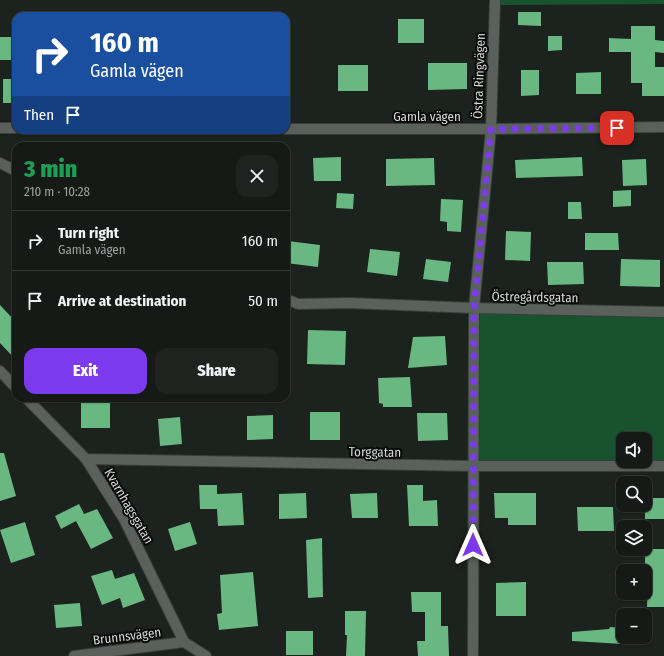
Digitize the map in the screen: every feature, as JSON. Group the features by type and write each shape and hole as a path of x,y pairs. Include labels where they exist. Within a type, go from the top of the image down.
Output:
{"street":[{"name":"Östra Ringvägen","path":"473,656 472,466 474,308 491,129 494,0"},
{"name":"Gamla vägen","path":"290,129 664,127"},
{"path":"0,128 12,128"},
{"path":"0,163 12,169"},
{"name":"Östregårdsgatan","path":"290,301 298,304 348,303 474,308 664,312"},
{"path":"0,371 12,384"},
{"name":"Kvarnhagsgatan","path":"30,402 86,459 124,519 184,642"},
{"name":"Torggatan","path":"86,459 472,466 664,466"},
{"path":"184,642 206,656"},
{"name":"Brunnsvägen","path":"74,656 184,642"}],"green space":[{"path":"495,0 664,0 664,4 494,5"},
{"path":"474,308 664,312 664,466 652,466 652,432 616,432 616,466 472,466"}],"building":[{"path":"518,12 541,12 541,26 518,25"},
{"path":"398,19 424,19 424,43 398,43"},
{"path":"631,26 655,26 655,40 664,41 664,53 655,52 655,67 664,67 664,96 642,96 642,83 631,83 631,52 609,52 609,38 631,39"},
{"path":"548,36 562,36 562,50 548,51"},
{"path":"0,37 12,37 12,60 0,60"},
{"path":"428,63 467,63 467,89 428,90"},
{"path":"338,65 368,65 368,91 338,91"},
{"path":"521,70 539,70 539,95 521,96"},
{"path":"601,72 601,94 576,94 576,73"},
{"path":"3,79 12,79 12,103 3,103"},
{"path":"341,157 341,181 314,181 313,158"},
{"path":"582,157 583,176 516,178 515,160"},
{"path":"434,158 435,185 386,186 386,159"},
{"path":"646,159 647,185 623,186 622,160"},
{"path":"631,190 631,206 613,207 613,191"},
{"path":"337,193 354,194 353,209 336,208"},
{"path":"441,199 463,200 461,232 447,231 447,222 440,221"},
{"path":"568,202 581,202 582,219 568,219"},
{"path":"506,231 531,232 530,261 505,260"},
{"path":"585,233 618,233 619,250 585,250"},
{"path":"290,241 320,245 318,267 290,264"},
{"path":"370,249 400,252 397,276 367,272"},
{"path":"426,259 451,262 448,282 423,279"},
{"path":"621,259 660,260 660,287 620,286"},
{"path":"547,262 583,262 584,284 548,285"},
{"path":"0,305 12,318 12,356 0,343"},
{"path":"308,330 346,331 345,365 307,364"},
{"path":"445,336 447,365 408,368 413,337"},
{"path":"410,377 412,407 383,407 383,404 379,403 378,378"},
{"path":"81,402 110,402 110,428 81,428"},
{"path":"310,412 340,412 340,440 310,440"},
{"path":"417,413 447,413 448,440 418,441"},
{"path":"273,415 273,439 247,440 247,416"},
{"path":"180,417 182,444 160,446 158,419"},
{"path":"0,453 4,453 16,496 0,501"},
{"path":"199,485 217,485 217,494 242,493 244,525 218,526 217,509 200,509"},
{"path":"407,485 423,485 423,501 437,500 438,526 409,526"},
{"path":"306,493 307,518 279,519 279,494"},
{"path":"377,493 378,518 352,518 350,494"},
{"path":"494,493 536,493 536,525 508,525 508,518 495,518"},
{"path":"652,498 664,498 664,519 645,519 645,512 652,512"},
{"path":"79,504 84,514 97,509 113,538 91,549 76,521 61,529 55,516"},
{"path":"577,507 613,507 614,531 578,531"},
{"path":"25,522 35,555 11,563 0,530"},
{"path":"190,522 197,544 175,551 168,529"},
{"path":"322,538 323,597 308,598 306,540"},
{"path":"652,549 664,549 664,607 647,607 647,600 652,600 652,564 645,564 645,556 652,556"},
{"path":"112,570 115,579 134,573 145,600 123,608 120,598 102,605 91,576"},
{"path":"253,572 258,626 219,630 217,614 222,613 220,575"},
{"path":"526,582 526,616 496,616 496,583"},
{"path":"411,592 441,592 441,626 448,626 449,656 418,656 417,641 425,641 425,612 412,612"},
{"path":"80,603 82,626 56,628 54,605"},
{"path":"345,611 366,611 365,656 346,656 347,635 345,635"},
{"path":"610,627 616,627 616,644 572,641 572,632 609,629"},
{"path":"286,631 313,631 313,655 286,655"}],"route":[{"path":"473,545 472,466 474,308 491,129 617,128"}]}
